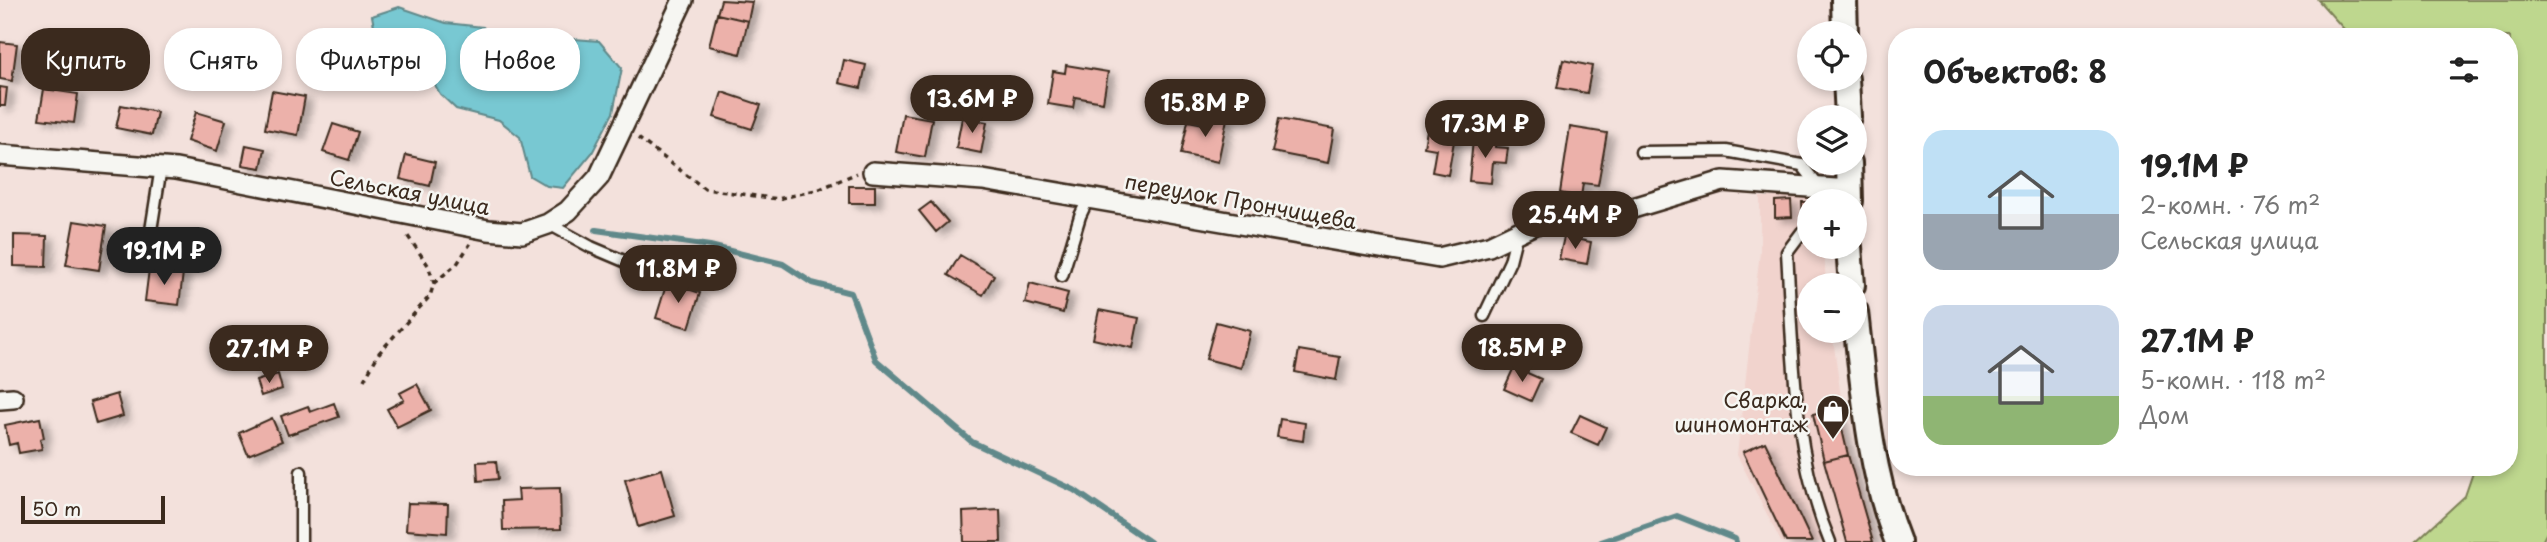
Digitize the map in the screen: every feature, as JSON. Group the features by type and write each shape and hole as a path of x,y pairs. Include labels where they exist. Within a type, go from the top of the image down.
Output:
{"street":[{"name":"Сельская улица","path":"0,155 176,169 488,230 522,233 548,224 568,211 599,177 683,0"},
{"path":"1843,0 1844,21"},
{"name":"переулок Прончищева","path":"873,172 983,180 1090,196 1439,258 1489,246 1535,224 1623,211 1723,181 1825,189"},
{"path":"1859,343 1869,433 1891,524 1898,542"}],"lane":[{"path":"1640,152 1726,151 1802,165 1821,188"},
{"path":"149,243 161,167"},
{"path":"1062,276 1080,216 1090,196"},
{"path":"548,224 591,247 650,272"},
{"path":"1484,316 1510,261 1517,232"},
{"path":"1797,238 1787,251 1797,407 1817,511 1830,542"},
{"path":"300,472 301,542"}],"path":[{"path":"636,137 705,189 778,199 820,189 856,173 873,172"},
{"path":"401,225 428,265 434,283"},
{"path":"364,380 379,353 430,296 434,283 457,264 472,240"}],"shaded area":[{"path":"1760,197 1797,197 1797,259 1825,259 1825,273 1797,273 1797,343 1834,343 1847,442 1875,542 1781,542 1737,455 1760,252"}],"green space":[{"path":"2318,0 2547,0 2547,532 2542,542 2415,542 2465,496 2472,476 2518,476 2518,28 2343,28"}],"water":[{"path":"399,7 446,23 483,27 460,28 460,91 580,91 580,39 599,41 622,68 613,113 592,153 563,188 547,186 530,176 520,137 499,120 456,109 440,94 438,91 446,91 446,28 374,28 372,16"}],"building":[{"path":"721,0 752,2 748,21 717,14"},
{"path":"717,14 748,21 740,54 709,46"},
{"path":"0,42 17,44 12,81 0,79"},
{"path":"844,60 866,65 861,88 839,83"},
{"path":"1563,60 1592,66 1587,93 1557,88"},
{"path":"1066,65 1108,72 1103,102 1075,97 1073,108 1048,104 1053,71 1065,73"},
{"path":"0,87 7,88 5,106 0,106"},
{"path":"44,91 78,94 74,123 39,119"},
{"path":"272,91 305,97 298,135 265,129"},
{"path":"722,92 761,105 752,129 714,117"},
{"path":"121,105 157,112 152,135 116,128"},
{"path":"196,112 226,121 217,151 187,141"},
{"path":"903,114 932,119 925,157 896,152"},
{"path":"1211,116 1227,119 1218,162 1181,154 1188,121 1209,125"},
{"path":"962,118 987,122 981,153 956,148"},
{"path":"1279,119 1334,129 1328,163 1272,152"},
{"path":"333,124 358,132 349,160 323,152"},
{"path":"1441,127 1456,130 1448,175 1432,172 1436,149 1424,147 1427,130 1440,132"},
{"path":"1570,127 1607,133 1598,185 1583,183 1581,197 1560,193"},
{"path":"1473,140 1495,142 1495,147 1508,148 1506,163 1493,162 1491,183 1469,181"},
{"path":"246,145 265,149 261,168 242,165"},
{"path":"406,155 435,162 430,186 400,179"},
{"path":"849,186 875,186 875,203 849,203"},
{"path":"1791,200 1792,217 1775,218 1775,201"},
{"path":"931,202 948,222 936,232 919,211"},
{"path":"74,221 106,226 99,270 66,265"},
{"path":"14,235 47,236 46,267 14,266"},
{"path":"1564,237 1591,242 1587,264 1559,259"},
{"path":"960,255 994,275 983,295 948,275"},
{"path":"149,269 183,273 179,305 145,301"},
{"path":"667,282 700,293 689,328 656,318"},
{"path":"1030,283 1068,293 1063,313 1025,303"},
{"path":"1099,310 1139,318 1133,348 1093,339"},
{"path":"1216,322 1250,331 1241,368 1206,359"},
{"path":"1299,350 1340,357 1336,380 1295,372"},
{"path":"1514,367 1541,379 1531,401 1504,389"},
{"path":"278,374 282,389 261,396 256,381"},
{"path":"417,384 431,410 397,427 387,409 404,400 400,393"},
{"path":"117,394 123,416 96,424 90,402"},
{"path":"334,403 339,417 288,435 281,416 308,406 310,412"},
{"path":"1837,408 1848,455 1824,461 1813,414"},
{"path":"1580,415 1606,427 1598,445 1571,433"},
{"path":"40,418 44,438 40,439 42,449 19,453 17,443 9,445 5,425"},
{"path":"272,418 282,441 248,455 239,433"},
{"path":"1280,419 1305,423 1303,441 1277,437"},
{"path":"1765,442 1812,542 1786,542 1743,452"},
{"path":"1848,455 1873,542 1847,542 1824,461"},
{"path":"496,461 498,479 478,481 477,462"},
{"path":"662,469 675,516 638,527 625,480"},
{"path":"560,488 561,529 503,530 502,501 519,500 518,489"},
{"path":"408,503 448,504 447,533 406,530"},
{"path":"1000,510 1001,542 964,542 963,512"}],"waterway":[{"path":"596,230 710,246 783,264 812,283 851,293 876,360 972,442 1074,490 1150,542"},
{"path":"1601,542 1677,516 1735,539 1736,542"}],"place":[{"name":"Сварка, шиномонтаж","path":"1833,441"}]}
